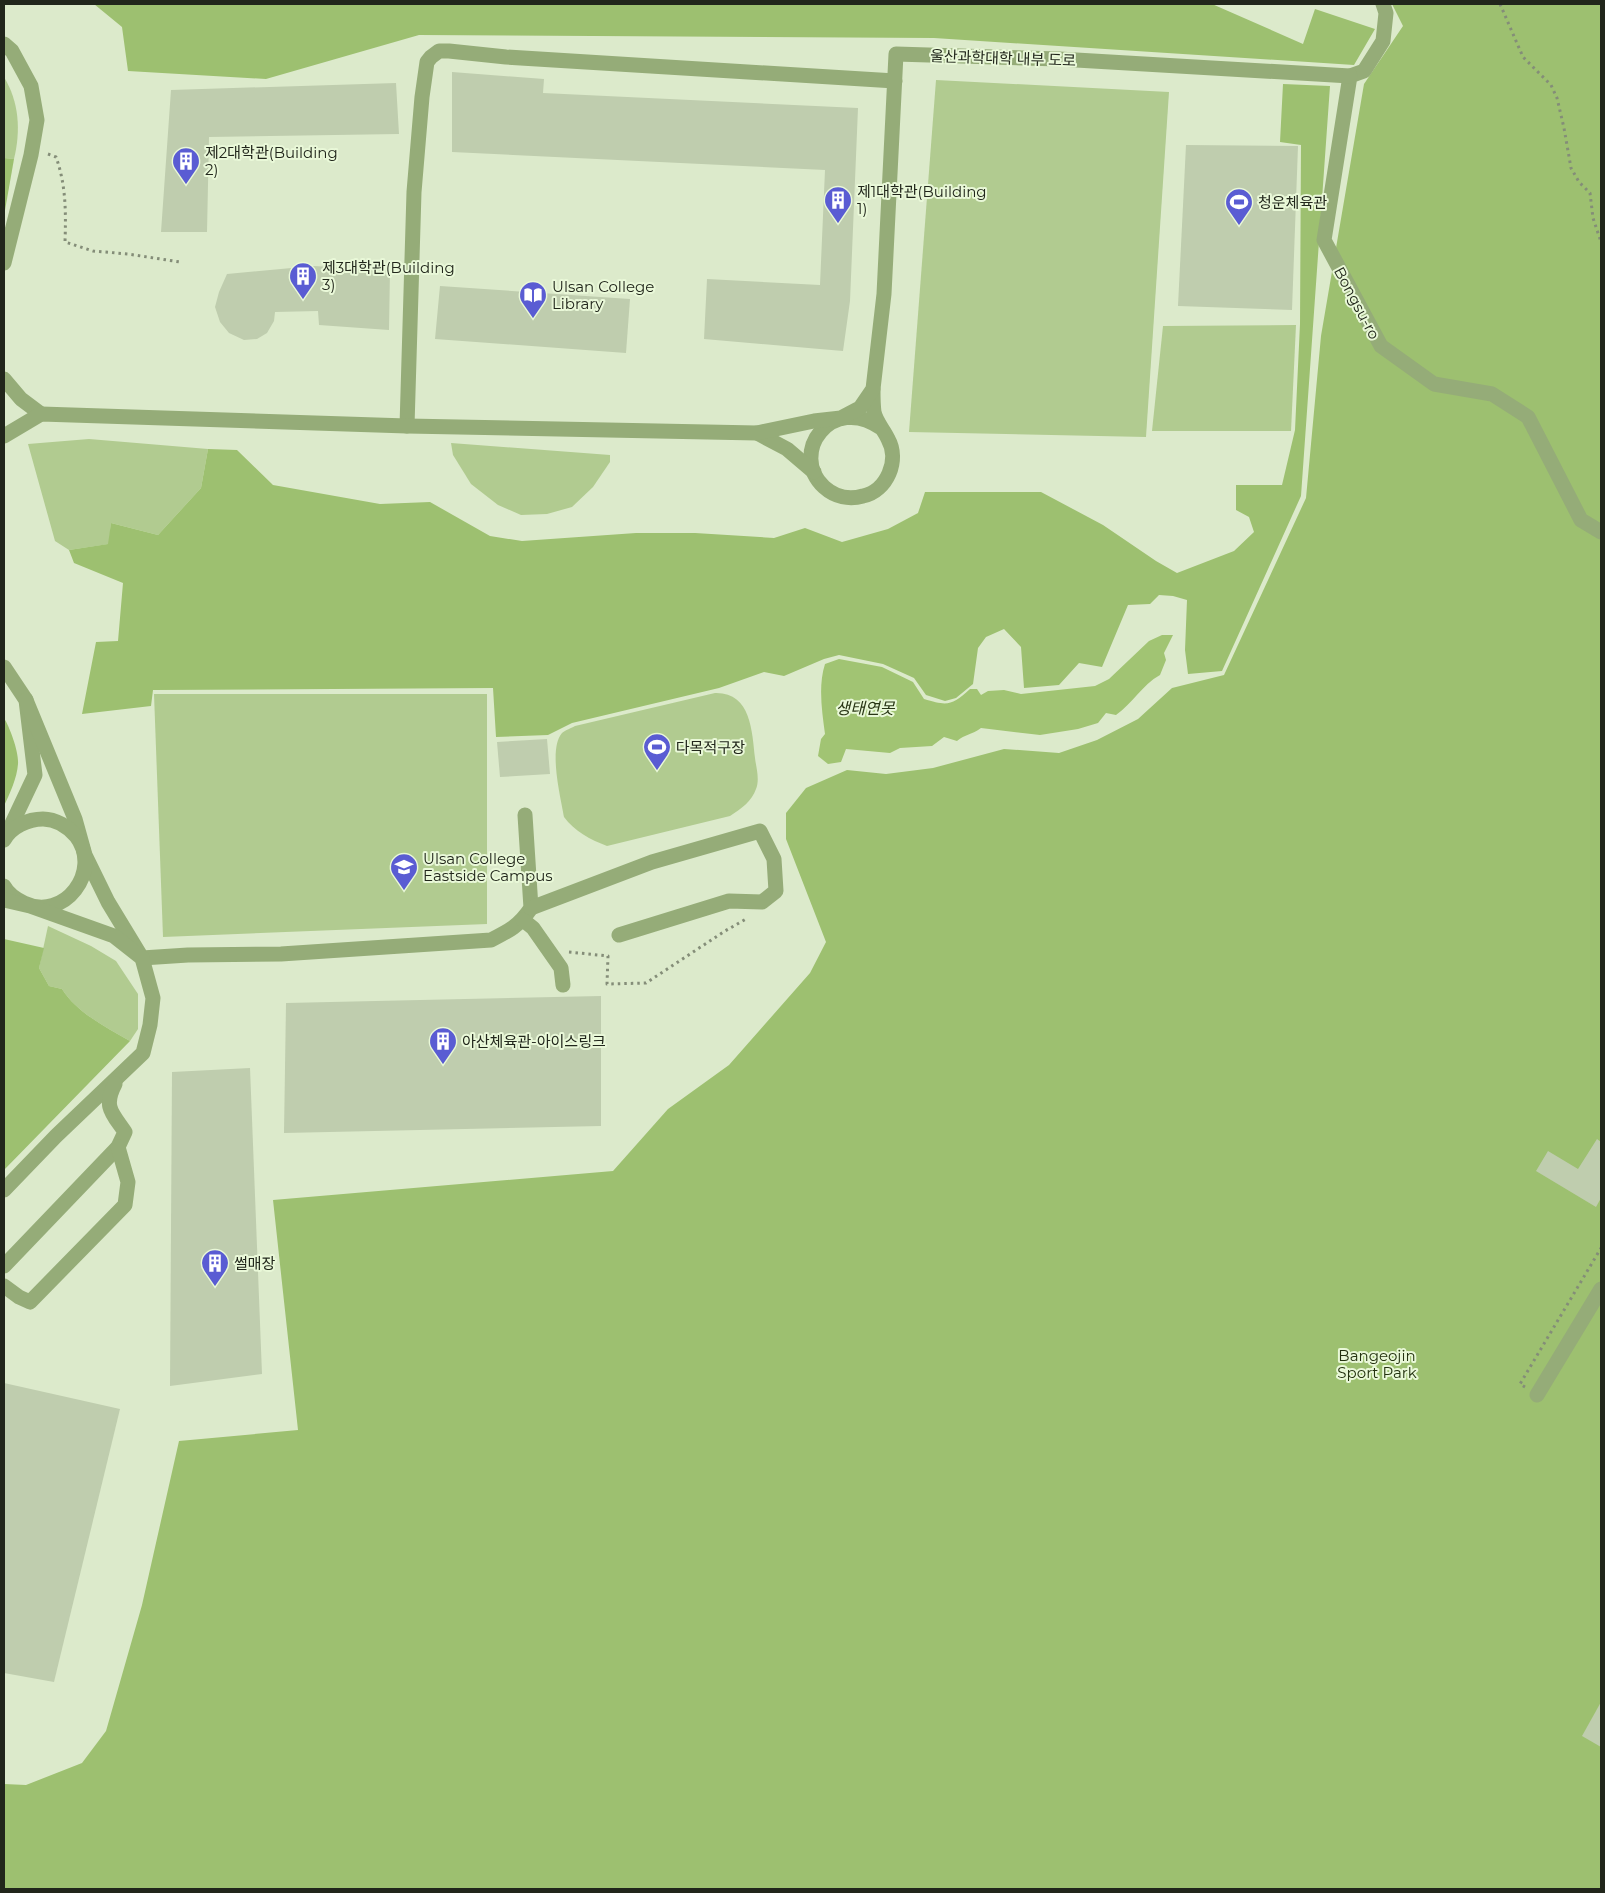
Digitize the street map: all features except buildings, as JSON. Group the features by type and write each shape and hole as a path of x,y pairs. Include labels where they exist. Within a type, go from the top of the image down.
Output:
{"street":[{"path":"1350,76 1364,71 1383,41 1386,12 1383,4"},
{"path":"4,44 12,51 31,86 38,120 4,264"},
{"path":"407,426 414,192 422,97 427,62 439,51 506,58 895,81"},
{"name":"울산과학대학 내부 도로","path":"881,428 874,412 873,389 884,294 896,54 1059,59 1350,76"},
{"name":"Bongsu-ro","path":"1350,76 1324,240 1381,346 1434,384 1492,394 1528,417 1581,520 1601,532"},
{"path":"4,379 21,399 41,414"},
{"path":"4,436 41,414 407,426 757,433 814,421 841,418 855,416 869,420 881,428 889,439 893,453 892,467 886,480 878,490 866,496 854,498 841,497 829,492 820,483 814,472 811,459 812,446 818,433 829,424 841,418 860,408 873,389"},
{"path":"757,433 788,449 814,472"},
{"path":"4,667 26,700 75,819 85,855 85,870 80,884 71,896 59,904 45,907 30,906 4,900"},
{"path":"4,838 35,775 26,700"},
{"path":"524,815 527,914 533,928 561,968 563,985"},
{"path":"4,838 16,826 29,821 44,819 58,822 71,830 80,842 108,902 142,958 153,998 150,1025 143,1053 4,1190"},
{"path":"4,886 16,900 114,936 142,958 188,955 280,954 491,940 514,928 527,914 652,862 760,831 774,859 776,891 762,902 729,900 619,935"},
{"path":"4,1266 118,1148 125,1132 111,1112 108,1097 118,1078"},
{"path":"4,1286 19,1297 30,1302 125,1204 128,1182 118,1148"},
{"path":"1537,1395 1601,1289"}],"path":[{"path":"1500,4 1524,57 1551,85 1557,98 1571,168 1579,182 1590,193 1593,218 1601,242"},
{"path":"32,148 56,157 62,174 66,204 65,242 93,251 180,262"},
{"path":"552,955 561,951 608,956 607,984 646,983 725,931 744,921 762,902"},
{"path":"1537,1395 1520,1384 1601,1248"}],"shaded area":[{"path":"4,77 16,106 18,137 14,159 4,158"},
{"path":"936,80 1169,92 1146,437 909,432"},
{"path":"1296,325 1291,431 1152,431 1163,326"},
{"path":"89,439 208,449 201,488 158,535 111,523 109,544 69,550 55,541 28,444"},
{"path":"451,443 610,455 610,462 593,487 572,507 547,514 521,515 498,505 471,484 453,455"},
{"name":"다목적구장","path":"715,693 727,694 736,699 743,706 751,725 758,781 752,797 746,804 730,816 607,846 583,834 568,822 564,817 556,762 558,740 562,733 575,726"},
{"path":"154,694 487,694 487,924 163,937"},
{"path":"48,926 91,946 116,961 138,994 138,1029 130,1041 84,1012 68,998 62,989 49,986 39,968"}],"green space":[{"path":"94,4 1212,4 1303,44 1315,9 1375,29 1354,65 934,38 419,35 266,79 128,71 122,27"},
{"name":"Bangeojin Sport Park","path":"1392,4 1601,4 1601,1889 4,1889 4,1784 26,1785 82,1763 106,1731 142,1605 179,1441 298,1430 273,1200 613,1171 668,1109 729,1065 810,973 826,942 786,839 786,813 806,788 847,770 886,774 933,768 1004,749 1059,753 1097,740 1138,719 1172,688 1224,675 1306,498 1321,336 1364,84 1403,26"},
{"path":"1283,84 1330,86 1301,496 1222,671 1188,674 1185,650 1187,600 1159,595 1150,604 1128,605 1102,667 1079,663 1059,685 1024,688 1021,647 1004,629 986,637 978,648 973,684 956,698 945,701 926,695 914,678 883,664 839,655 824,659 784,676 764,672 719,688 572,723 548,735 496,737 493,688 153,690 151,706 82,714 96,642 118,641 123,583 74,563 69,550 108,544 111,523 158,535 201,488 208,449 237,450 273,485 380,504 430,502 490,536 522,541 636,533 695,533 774,538 805,528 842,542 888,529 918,513 925,492 1041,492 1103,525 1177,573 1234,551 1254,532 1249,517 1236,510 1236,485 1282,485 1295,430 1300,324 1301,145 1280,142"},
{"path":"4,158 14,159 4,216"},
{"path":"4,718 14,740 18,764 15,780 4,806"},
{"path":"4,939 44,948 39,968 49,986 62,989 68,998 84,1012 130,1041 4,1170"}],"water":[{"name":"생태연못","path":"1162,635 1173,635 1164,653 1166,660 1160,675 1116,715 1106,713 1098,723 1078,729 1040,735 981,728 957,741 944,737 932,746 900,748 890,753 846,749 841,762 828,764 818,756 821,739 825,734 821,699 823,672 825,664 839,659 882,667 913,682 924,699 938,703 949,703 958,699 970,689 977,689 981,695 988,691 1004,690 1021,694 1095,686 1109,679 1149,641"}],"place":[{"name":"제2대학관(Building 2)","path":"186,185"},
{"name":"제1대학관(Building 1)","path":"838,224"},
{"name":"청운체육관","path":"1239,226"},
{"name":"제3대학관(Building 3)","path":"303,300"},
{"name":"Ulsan College Library","path":"533,319"},
{"name":"다목적구장","path":"657,771"},
{"name":"Ulsan College Eastside Campus","path":"404,891"},
{"name":"아산체육관-아이스링크","path":"443,1065"},
{"name":"썰매장","path":"215,1287"}]}
